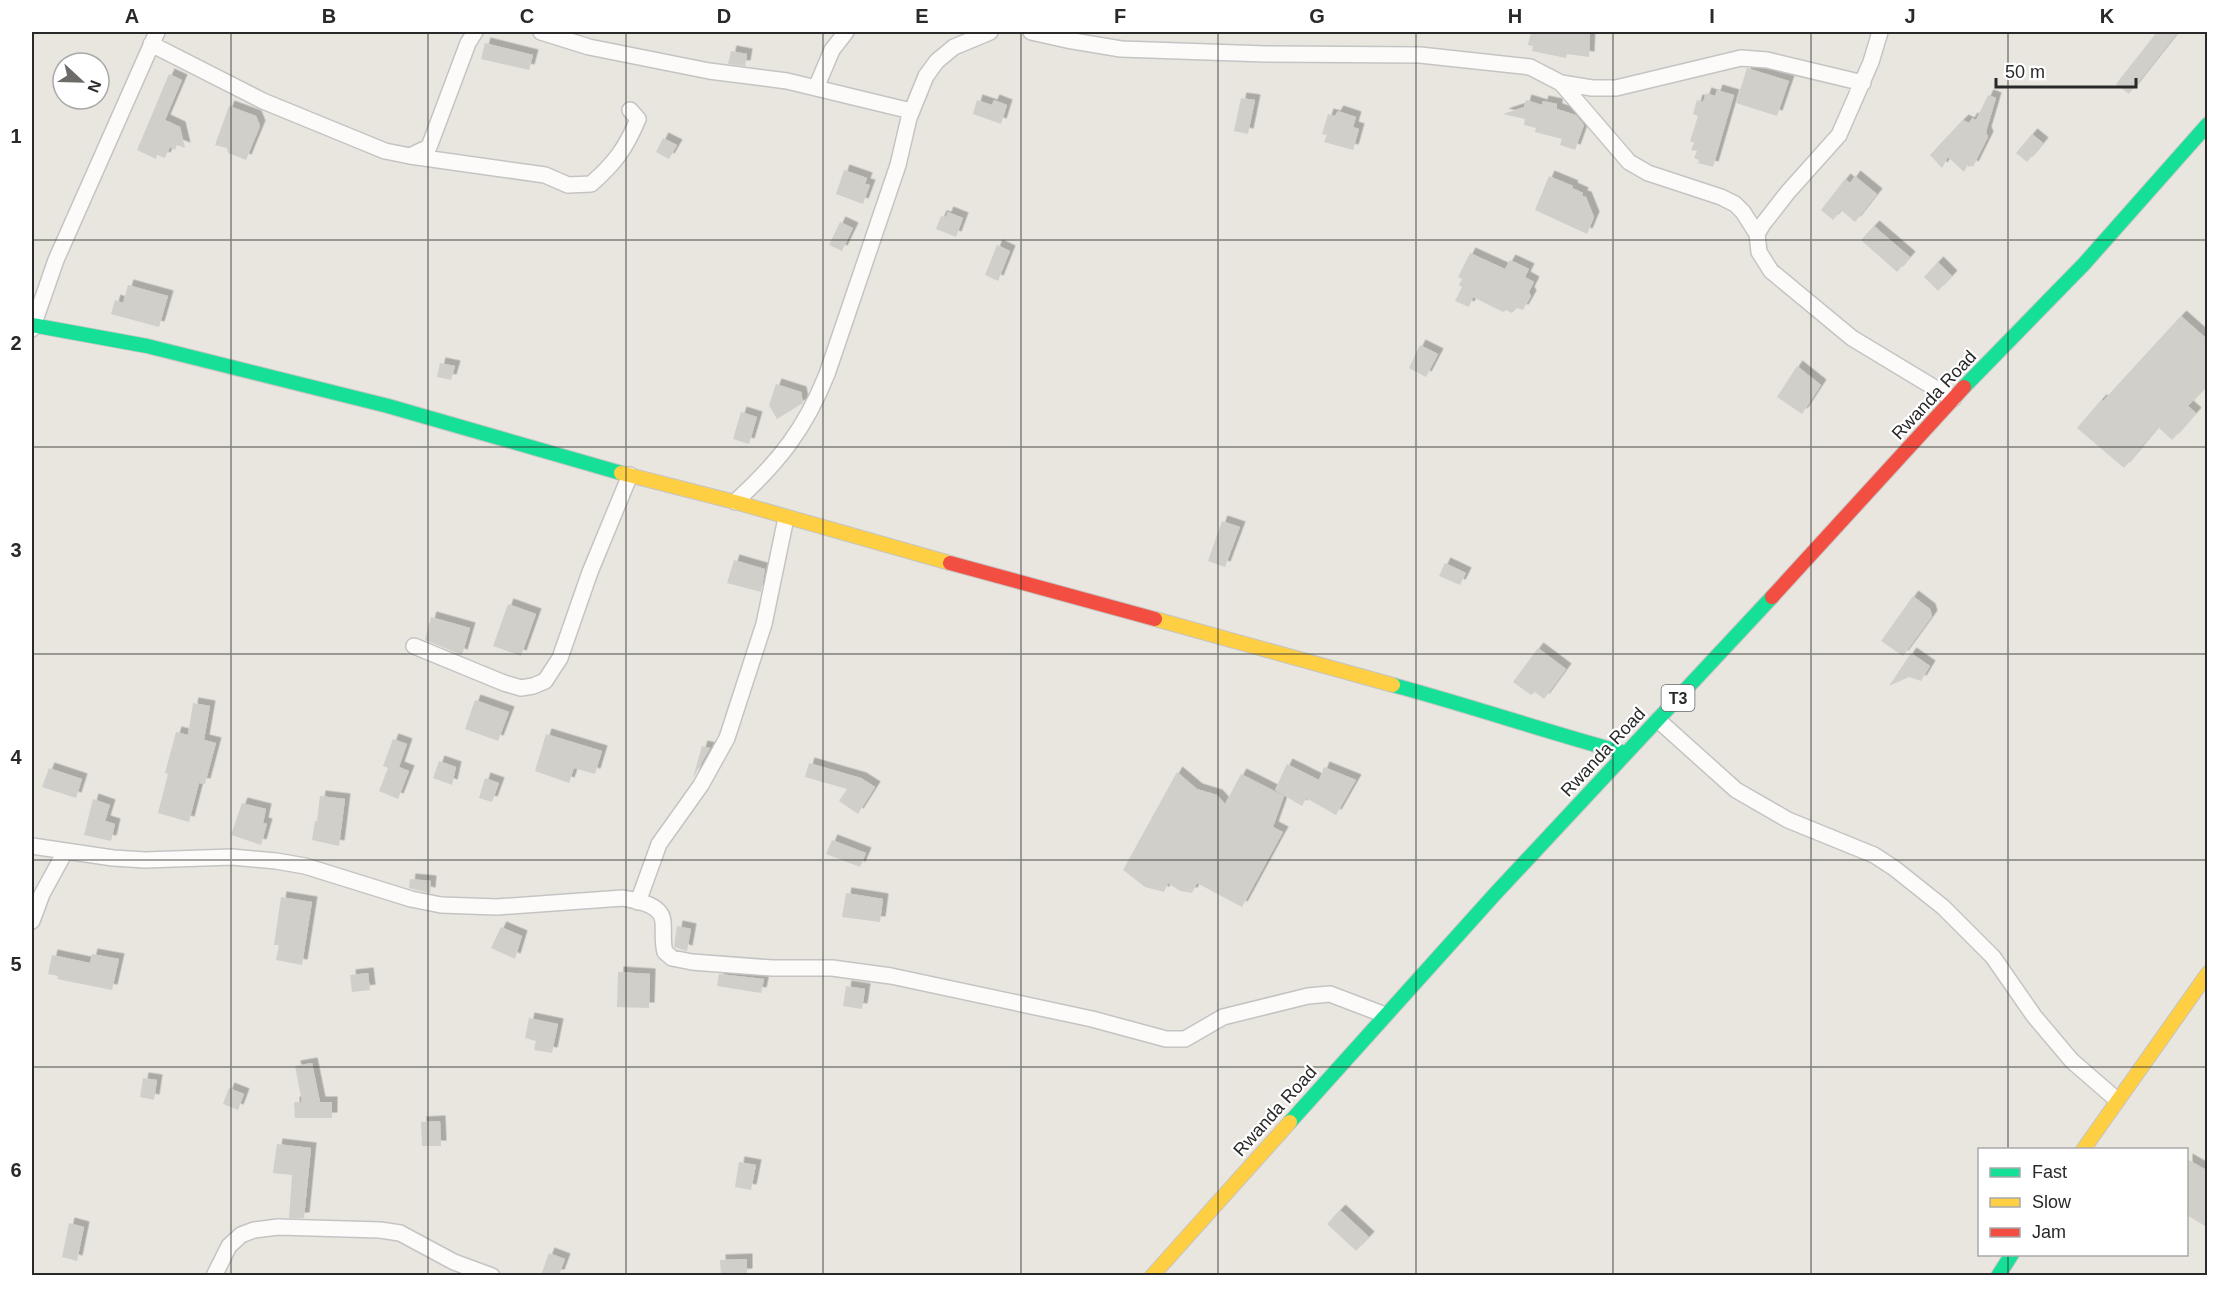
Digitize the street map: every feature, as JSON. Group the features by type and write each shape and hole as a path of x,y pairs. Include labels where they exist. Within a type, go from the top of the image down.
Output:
{"main road":[{"name":"Rwanda Road","path":"1152,1275 1385,1015 1625,753 1953,399 2084,264 2208,124"},
{"path":"32,327 147,346 477,431 1459,703 1557,735 1625,753"},
{"path":"2084,1148 2208,974"},
{"path":"1998,1275 2011,1256"}],"street":[{"path":"410,156 429,147 468,43 475,32"},
{"path":"542,32 630,55 709,71 787,81 866,98 912,111"},
{"path":"816,88 832,50 846,32"},
{"path":"735,502 773,465 796,436 815,405 898,165 912,111 926,76 937,61 954,47 990,32"},
{"path":"1031,32 1133,50 1420,55 1530,67 1561,83 1592,88 1616,88 1741,58 1767,60 1863,83"},
{"path":"1757,234 1788,192 1839,135 1863,83 1880,32"},
{"path":"32,327 56,260 154,38 227,84 295,115 385,151 545,175 568,185 591,184 612,165 629,140 638,119 630,110"},
{"path":"1561,83 1629,162 1648,173 1721,197 1735,204 1757,234 1759,252 1771,271 1852,338 1953,399"},
{"path":"414,646 504,684 521,688 545,681 560,658 590,572 630,475"},
{"path":"638,902 659,844 701,785 727,738 764,624 786,518"},
{"path":"1658,720 1736,790 1788,820 1874,855 1943,907 1993,957 2034,1016 2072,1061 2117,1100"},
{"path":"32,846 113,858 145,860 232,857 276,861 305,866 411,899 441,905 497,907 623,898 660,912 663,920 665,952 681,960 746,966 832,968 869,972 1092,1019 1166,1039 1185,1039 1223,1017 1308,996 1330,994 1385,1015"},
{"path":"32,921 42,894 65,852"},
{"path":"214,1275 229,1246 241,1235 254,1230 278,1227 380,1230 400,1233 454,1262 492,1275"}],"building":[{"path":"1531,32 1590,32 1589,57 1567,54 1566,58 1532,51 1533,46 1528,45"},
{"path":"2157,32 2178,32 2129,94 2116,84"},
{"path":"485,43 533,55 529,70 481,59"},
{"path":"731,51 747,54 745,66 728,64"},
{"path":"1747,68 1789,81 1777,116 1736,103"},
{"path":"169,74 182,80 165,120 180,127 185,148 177,145 175,150 170,147 165,158 157,155 156,159 137,150"},
{"path":"1717,90 1734,95 1713,167 1698,163 1699,160 1694,158 1697,151 1691,150 1694,143 1690,141 1698,116 1693,114 1697,100 1703,102 1706,93 1715,96"},
{"path":"1988,95 1996,98 1986,132 1988,137 1973,167 1968,164 1964,172 1948,157 1942,168 1930,155 1963,120 1969,123 1972,118 1976,120"},
{"path":"1241,98 1255,100 1248,134 1234,131"},
{"path":"977,100 992,105 994,100 1007,105 1001,124 973,114"},
{"path":"1526,100 1542,105 1543,101 1557,104 1557,109 1576,115 1584,125 1575,150 1560,145 1562,139 1535,132 1536,128 1524,125 1525,119 1503,114 1524,107"},
{"path":"229,106 256,116 260,126 246,160 228,153 227,148 215,145"},
{"path":"1338,111 1356,117 1353,127 1359,129 1353,150 1324,142 1327,135 1322,134 1328,114 1335,116"},
{"path":"2032,134 2043,143 2027,162 2016,153"},
{"path":"663,138 677,145 669,159 656,152"},
{"path":"844,170 867,178 865,184 870,185 863,204 836,194"},
{"path":"1549,176 1573,186 1572,188 1586,197 1594,217 1587,234 1535,210"},
{"path":"1855,176 1877,194 1855,222 1841,210 1833,220 1821,210 1845,179 1850,183"},
{"path":"948,212 963,218 956,237 936,229 941,216 946,217"},
{"path":"840,222 853,228 842,251 829,245"},
{"path":"1874,226 1910,257 1897,272 1861,240"},
{"path":"997,245 1010,251 998,281 985,275"},
{"path":"1470,253 1505,269 1510,260 1529,269 1525,277 1534,282 1529,292 1531,296 1523,310 1517,308 1512,313 1506,310 1503,312 1473,297 1469,307 1455,301 1462,287 1459,285 1462,279 1458,277"},
{"path":"1938,262 1952,276 1938,291 1924,277"},
{"path":"128,285 168,296 159,327 111,314 115,300 123,303"},
{"path":"2181,316 2208,340 2208,385 2188,406 2196,413 2172,440 2158,427 2124,468 2077,428"},
{"path":"1420,345 1438,354 1426,377 1409,368"},
{"path":"440,363 455,366 451,380 437,377"},
{"path":"1797,366 1821,385 1802,414 1777,397"},
{"path":"776,384 801,392 803,403 777,419 769,405"},
{"path":"741,412 757,417 749,444 733,439"},
{"path":"1222,521 1240,527 1225,567 1208,561"},
{"path":"734,560 765,569 761,592 727,583"},
{"path":"1445,563 1466,573 1460,585 1439,576"},
{"path":"1913,596 1930,609 1932,616 1903,656 1881,641"},
{"path":"508,604 536,614 521,656 493,646"},
{"path":"431,617 470,628 462,655 425,640"},
{"path":"1538,648 1566,669 1544,699 1535,692 1531,695 1513,682"},
{"path":"1911,653 1930,666 1921,681 1909,677 1889,686"},
{"path":"475,700 509,712 498,741 465,729"},
{"path":"193,703 210,706 204,740 216,743 205,784 199,783 189,822 158,813 168,774 165,773 176,732 188,735"},
{"path":"546,734 602,751 595,774 574,768 569,783 535,771"},
{"path":"393,739 407,744 399,767 409,771 398,799 379,791 388,768 383,766"},
{"path":"702,746 710,748 693,778"},
{"path":"439,761 456,767 452,785 433,778"},
{"path":"809,763 861,778 875,787 858,814 839,801 847,789 805,777"},
{"path":"1287,764 1319,780 1324,767 1356,780 1336,815 1306,798 1302,806 1275,790"},
{"path":"49,768 82,779 76,798 42,787"},
{"path":"1177,772 1197,789 1217,795 1225,804 1241,774 1284,796 1273,827 1283,832 1242,907 1197,883 1192,893 1180,891 1168,883 1164,892 1145,887 1123,870"},
{"path":"485,778 499,783 492,802 479,798"},
{"path":"320,796 345,799 339,846 312,840"},
{"path":"93,799 110,805 105,821 115,824 111,841 84,835"},
{"path":"242,803 266,809 263,823 267,824 261,845 231,835"},
{"path":"832,840 866,853 860,867 826,854"},
{"path":"410,879 431,881 430,893 409,888"},
{"path":"846,893 883,899 880,922 842,917"},
{"path":"281,897 312,902 302,965 276,960 279,945 274,945"},
{"path":"677,926 691,929 687,951 674,947"},
{"path":"501,927 522,936 515,959 491,948"},
{"path":"92,954 119,959 112,990 57,979 58,976 48,974 52,955 90,963"},
{"path":"618,972 650,974 649,1008 617,1007"},
{"path":"368,973 370,990 352,992 350,975"},
{"path":"719,974 764,979 761,993 717,986"},
{"path":"846,986 865,989 862,1009 843,1006"},
{"path":"529,1018 558,1024 552,1053 534,1050 536,1041 525,1038"},
{"path":"312,1063 320,1102 332,1102 332,1118 295,1118 294,1102 302,1102 295,1066"},
{"path":"143,1078 157,1080 154,1100 140,1097"},
{"path":"229,1088 244,1094 238,1110 223,1104"},
{"path":"440,1121 441,1146 422,1146 421,1122"},
{"path":"277,1144 311,1148 304,1218 289,1218 292,1175 273,1173"},
{"path":"2188,1160 2208,1171 2208,1228 2188,1216"},
{"path":"739,1162 756,1165 751,1190 735,1187"},
{"path":"1340,1210 1369,1237 1356,1251 1327,1224"},
{"path":"69,1223 84,1227 77,1261 62,1257"},
{"path":"549,1253 565,1259 559,1275 541,1275"},
{"path":"747,1259 747,1274 721,1275 720,1260"}],"traffic: fast":[{"path":"1964,387 2084,264 2208,124"},
{"path":"32,325 147,346 388,406 621,473"},
{"path":"1290,1122 1495,894 1772,597"},
{"path":"1393,685 1625,753"},
{"path":"1998,1276 2011,1256"}],"traffic: slow":[{"path":"621,473 735,502 950,563"},
{"path":"1155,619 1393,685"},
{"path":"2084,1148 2208,973"},
{"path":"1152,1276 1290,1122"}],"traffic: jam":[{"path":"1772,597 1964,387"},
{"path":"950,563 1155,619"}]}
